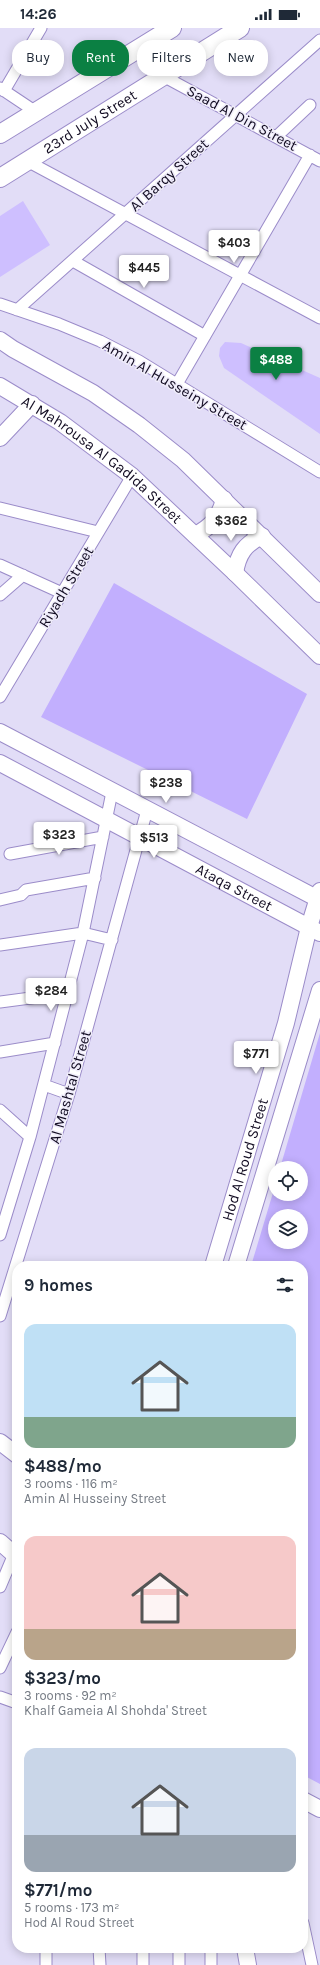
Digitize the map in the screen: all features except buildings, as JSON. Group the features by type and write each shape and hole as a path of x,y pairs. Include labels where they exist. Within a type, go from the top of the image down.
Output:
{"main road":[{"path":"0,134 172,28"},
{"name":"23rd July Street","path":"206,49 240,28"},
{"name":"23rd July Street","path":"0,178 163,76"},
{"path":"0,340 93,393 139,425 183,460 320,594"},
{"name":"Al Mahrousa Al Gadida Street","path":"0,386 32,404 86,440 132,476 320,656"},
{"path":"0,438 32,404"},
{"path":"195,535 206,529 215,521 222,510 224,499"},
{"path":"235,573 237,561 242,550 251,541 262,536"},
{"name":"Ataqa Street","path":"0,732 112,792 319,897"},
{"name":"Ataqa Street","path":"0,763 140,836 314,930"},
{"name":"Hod Al Roud Street","path":"215,1261 314,930 319,897"},
{"name":"Hod Al Roud Street","path":"238,1261 320,990"},
{"path":"0,1442 12,1451"},
{"path":"0,1542 12,1553"},
{"path":"308,1803 320,1809"},
{"path":"245,1953 248,1965"}],"street":[{"path":"36,112 2,89 41,28"},
{"name":"Al Barqy Street","path":"17,310 320,40"},
{"name":"Saad Al Din Street","path":"163,76 237,114 315,158"},
{"path":"276,136 310,105"},
{"path":"177,384 241,276 315,158"},
{"path":"27,161 320,318"},
{"path":"73,261 205,336"},
{"name":"Amin Al Husseiny Street","path":"0,304 59,324 139,361 320,472"},
{"name":"Riyadh Street","path":"0,697 132,476"},
{"path":"0,508 98,532"},
{"path":"0,565 62,592"},
{"path":"0,595 23,575"},
{"name":"Al Mashtal Street","path":"0,1235 30,1137 83,933 112,792"},
{"name":"Al Mashtal Street","path":"17,1261 69,1094 147,810"},
{"path":"10,854 103,837"},
{"path":"0,900 21,895 26,890 95,878"},
{"path":"0,945 83,933 112,940"},
{"path":"0,1002 68,992"},
{"path":"0,1052 55,1043"},
{"path":"44,1085 69,1094"},
{"path":"0,1110 30,1137"},
{"name":"Al Mashtal Street","path":"0,1316 12,1277"},
{"path":"0,1587 12,1562"},
{"path":"0,1668 12,1643"},
{"path":"0,1697 12,1699"},
{"path":"308,1946 312,1965"},
{"path":"46,1953 46,1965"},
{"path":"99,1953 100,1965"},
{"path":"143,1953 143,1965"},
{"path":"179,1953 180,1965"},
{"path":"211,1953 211,1965"}],"shaded area":[{"path":"114,583 307,694 247,819 41,717"},
{"path":"320,1033 320,1784 308,1778 308,1261 252,1261 268,1209 268,1249 308,1249 308,1209 268,1209 270,1201 308,1201 308,1161 282,1161"}]}
